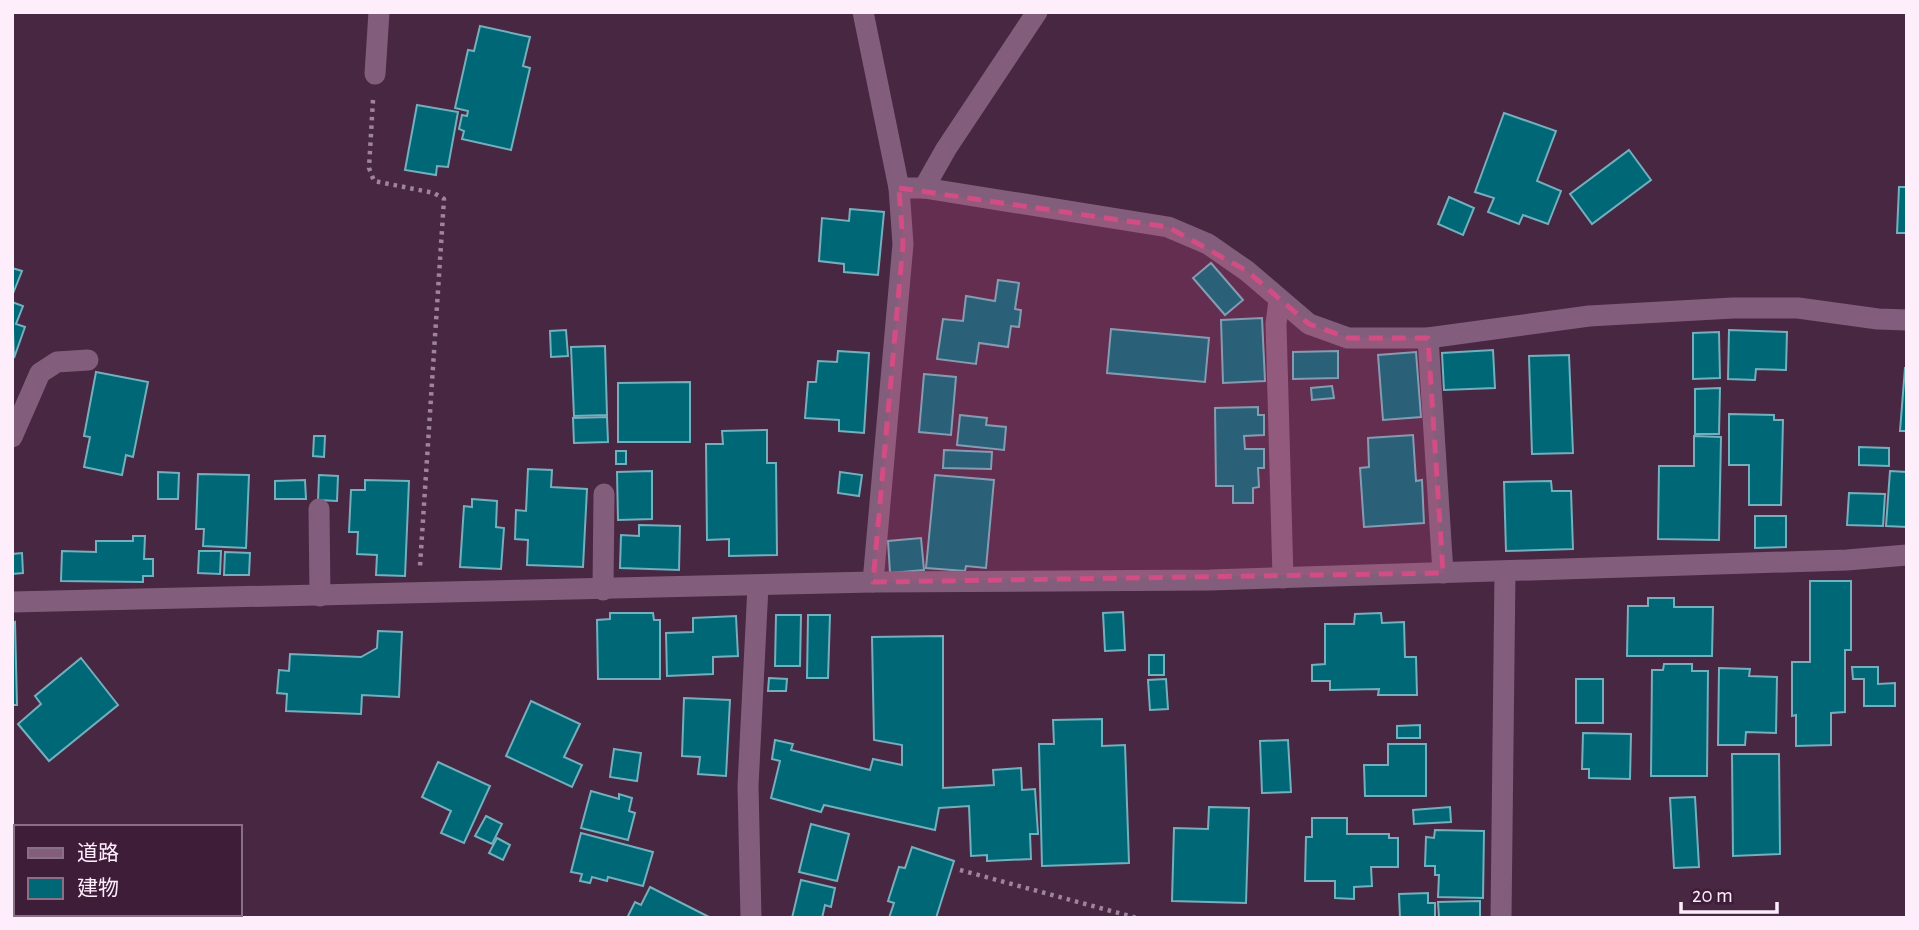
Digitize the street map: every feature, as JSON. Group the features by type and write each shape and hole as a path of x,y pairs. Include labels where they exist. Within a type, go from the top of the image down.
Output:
{"street":[{"path":"375,74 379,12"},
{"path":"863,12 899,188 903,244 873,582"},
{"path":"924,188 946,149 1037,12"},
{"path":"899,188 924,188 1168,226 1208,244 1247,271 1309,324 1348,338 1428,338 1589,316 1733,308 1798,309 1907,320"},
{"path":"1279,300 1276,324 1283,578"},
{"path":"1428,338 1443,573"},
{"path":"12,437 40,373 57,362 88,360"},
{"path":"603,590 604,494"},
{"path":"318,509 320,596"},
{"path":"12,602 873,582 1210,580 1847,560 1907,555"},
{"path":"1501,918 1505,570"},
{"path":"751,918 748,786 758,586"}],"path":[{"path":"375,74 369,168 374,181 434,193 444,199 419,594"},
{"path":"960,870 1137,918"}],"highlighted area":[{"path":"899,188 1168,227 1247,271 1309,324 1348,338 1428,338 1443,573 873,582 903,244"}],"building":[{"path":"480,26 530,37 523,66 530,68 511,150 462,139 464,131 459,129 462,115 467,116 468,111 455,108 468,50 474,51"},
{"path":"417,105 458,112 448,167 437,166 436,175 405,170"},
{"path":"1504,113 1556,131 1537,181 1561,191 1548,224 1523,215 1519,224 1488,212 1494,198 1475,192"},
{"path":"1629,150 1651,180 1592,224 1570,194"},
{"path":"1907,159 1907,233 1897,233 1899,187 1906,187"},
{"path":"1449,197 1474,208 1463,235 1438,224"},
{"path":"850,209 884,212 878,275 844,272 844,264 819,261 822,218 849,221"},
{"path":"1211,263 1243,300 1225,315 1193,278"},
{"path":"12,268 22,271 12,296"},
{"path":"998,280 1019,283 1015,309 1021,310 1019,327 1011,326 1008,347 979,343 976,364 937,359 943,319 963,321 966,296 995,301"},
{"path":"12,302 23,306 16,324 25,327 14,358"},
{"path":"1262,318 1265,381 1223,383 1221,320"},
{"path":"1111,329 1209,338 1205,382 1107,373"},
{"path":"566,330 568,356 551,357 550,331"},
{"path":"1729,330 1787,332 1786,370 1756,369 1755,380 1728,379"},
{"path":"1719,332 1720,378 1693,379 1693,333"},
{"path":"605,346 607,415 574,416 571,347"},
{"path":"1493,350 1495,388 1444,390 1442,353"},
{"path":"838,351 869,353 864,433 839,431 839,420 805,418 808,382 816,382 818,361 837,362"},
{"path":"1338,351 1338,378 1293,379 1293,352"},
{"path":"1416,352 1421,417 1383,420 1378,355"},
{"path":"1569,355 1573,453 1532,454 1529,356"},
{"path":"1905,368 1907,431 1900,431"},
{"path":"96,372 148,382 133,457 126,455 122,475 84,467 90,437 84,436"},
{"path":"924,374 956,377 951,435 919,432"},
{"path":"690,382 690,442 618,442 618,383"},
{"path":"1332,386 1334,398 1312,400 1311,388"},
{"path":"1720,388 1719,434 1695,434 1695,389"},
{"path":"1258,407 1258,415 1264,415 1264,435 1244,436 1245,449 1264,449 1264,468 1258,468 1259,487 1253,488 1253,503 1233,503 1233,486 1216,486 1215,408"},
{"path":"1729,414 1774,415 1774,420 1783,420 1781,505 1749,505 1749,465 1729,465"},
{"path":"960,415 987,418 986,425 1006,427 1004,450 957,445"},
{"path":"607,417 608,442 574,443 573,418"},
{"path":"767,430 767,463 776,463 777,555 729,556 729,539 707,540 706,444 723,444 722,431"},
{"path":"1413,435 1416,481 1422,480 1424,523 1364,527 1360,468 1369,467 1368,438"},
{"path":"314,436 325,436 324,457 313,456"},
{"path":"1694,436 1721,437 1719,540 1658,539 1659,466 1694,466"},
{"path":"1859,447 1889,448 1889,466 1859,465"},
{"path":"944,450 992,452 991,469 943,468"},
{"path":"616,451 626,451 626,464 616,464"},
{"path":"528,469 552,470 551,487 587,489 583,567 527,565 528,540 515,539 516,510 526,511"},
{"path":"652,471 652,519 618,520 617,472"},
{"path":"1890,471 1907,472 1907,527 1886,526"},
{"path":"158,472 179,473 178,499 158,499"},
{"path":"840,472 862,475 859,496 838,493"},
{"path":"198,474 249,475 246,548 203,546 204,529 196,529"},
{"path":"319,475 338,476 337,501 318,500"},
{"path":"935,475 994,480 986,568 966,566 965,571 926,568"},
{"path":"305,480 306,499 275,499 275,481"},
{"path":"365,480 409,481 405,576 376,575 377,555 357,554 358,532 349,532 351,490 365,490"},
{"path":"1551,481 1552,491 1571,491 1573,549 1506,551 1504,482"},
{"path":"1849,493 1885,494 1883,526 1847,525"},
{"path":"472,499 497,501 496,527 504,528 501,569 460,567 464,506 472,507"},
{"path":"1755,516 1786,516 1786,547 1755,548"},
{"path":"639,525 680,526 679,570 620,568 621,535 639,536"},
{"path":"133,536 145,536 144,559 153,559 153,576 143,576 143,582 61,581 62,551 96,552 96,541 133,541"},
{"path":"921,538 924,570 890,573 888,541"},
{"path":"199,551 221,551 220,574 198,573"},
{"path":"225,552 250,553 249,575 224,575"},
{"path":"22,553 23,573 12,574 12,554"},
{"path":"1810,581 1851,581 1851,650 1845,650 1845,712 1831,713 1831,745 1796,746 1796,715 1792,716 1792,662 1810,662"},
{"path":"1648,598 1674,598 1674,607 1713,607 1712,656 1627,656 1628,606 1648,606"},
{"path":"1123,612 1125,650 1105,651 1103,613"},
{"path":"610,613 653,613 654,620 660,620 660,679 598,679 597,620 610,619"},
{"path":"1381,613 1382,623 1404,622 1405,657 1416,657 1417,695 1378,695 1379,689 1330,690 1330,681 1312,681 1312,665 1325,664 1325,624 1354,624 1355,614"},
{"path":"776,615 801,615 800,666 775,666"},
{"path":"808,615 830,615 828,678 807,678"},
{"path":"736,616 738,656 713,657 713,674 667,676 666,633 693,632 693,618"},
{"path":"15,622 17,705 12,705 12,623"},
{"path":"378,631 402,632 399,697 362,695 361,714 286,711 287,694 277,693 279,670 289,671 290,654 361,657 377,648"},
{"path":"943,636 943,788 994,785 993,770 1021,768 1022,790 1035,789 1038,834 1030,834 1031,859 987,861 987,855 971,856 969,806 939,808 935,830 824,805 821,812 771,798 780,761 772,759 775,740 793,744 791,750 870,770 873,759 902,765 902,745 874,740 872,637"},
{"path":"1149,655 1164,655 1164,675 1149,675"},
{"path":"81,658 118,705 49,761 18,724 41,704 35,696"},
{"path":"1664,664 1692,664 1692,671 1708,671 1707,776 1651,776 1652,670 1663,670"},
{"path":"1852,667 1878,667 1878,684 1895,683 1895,706 1864,706 1864,679 1853,679"},
{"path":"1719,668 1750,669 1749,676 1777,677 1776,733 1746,732 1745,745 1718,745"},
{"path":"769,678 787,679 786,691 768,691"},
{"path":"1166,679 1168,709 1150,710 1148,680"},
{"path":"1576,679 1603,679 1603,723 1576,723"},
{"path":"684,698 730,700 726,776 698,774 700,757 682,756"},
{"path":"531,701 580,724 564,757 582,765 572,787 506,756"},
{"path":"1102,719 1102,746 1125,745 1129,863 1042,866 1039,744 1054,744 1053,720"},
{"path":"1420,725 1420,738 1397,738 1397,726"},
{"path":"1583,733 1631,734 1630,779 1589,778 1589,769 1582,769"},
{"path":"1288,740 1291,792 1262,793 1260,741"},
{"path":"1388,744 1426,744 1426,796 1365,796 1364,765 1388,765"},
{"path":"614,749 641,753 637,781 610,777"},
{"path":"1732,754 1779,754 1780,854 1733,856"},
{"path":"438,762 490,786 464,843 441,833 451,811 422,797"},
{"path":"591,791 619,799 619,794 632,798 629,811 635,813 628,840 581,828"},
{"path":"1695,797 1699,867 1674,868 1670,798"},
{"path":"1209,807 1249,808 1246,903 1172,901 1174,828 1208,829"},
{"path":"1450,807 1451,822 1414,824 1413,810"},
{"path":"486,816 502,824 492,844 475,836"},
{"path":"1312,818 1347,818 1347,834 1389,834 1389,838 1398,838 1398,867 1371,867 1372,886 1354,887 1354,899 1335,898 1335,881 1305,881 1306,837 1312,837"},
{"path":"811,824 849,834 837,881 799,872"},
{"path":"1435,830 1484,831 1483,898 1438,897 1439,875 1435,875 1435,866 1425,866 1426,837 1434,838"},
{"path":"581,833 653,852 643,886 608,877 607,881 592,877 590,883 580,881 582,874 571,872"},
{"path":"497,838 510,845 503,860 489,853"},
{"path":"912,847 954,861 936,918 889,918 894,903 888,901 899,867 905,868"},
{"path":"801,880 835,888 831,907 825,905 822,918 792,918"},
{"path":"650,887 711,918 627,918 635,902 641,905"},
{"path":"1428,893 1428,903 1435,903 1435,918 1400,918 1399,894"},
{"path":"1480,901 1480,917 1439,918 1438,902"}]}
